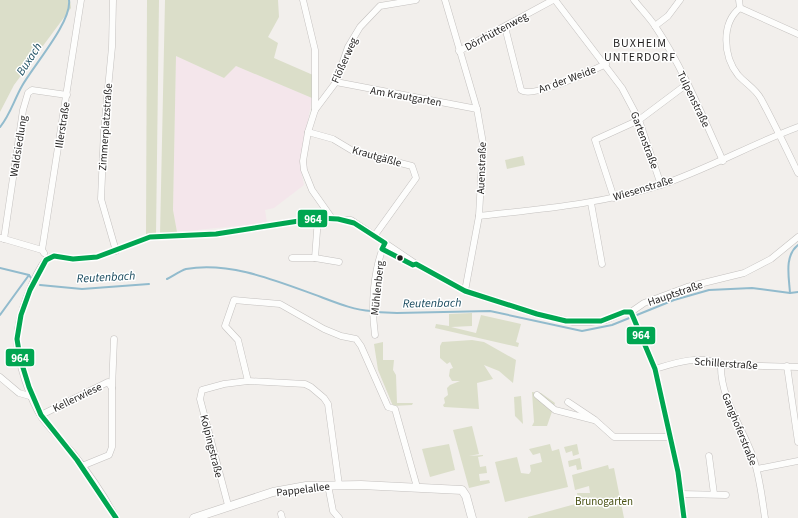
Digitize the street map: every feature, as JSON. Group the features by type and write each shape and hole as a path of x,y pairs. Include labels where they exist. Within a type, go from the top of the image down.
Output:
{"street":[{"name":"Illerstraße","path":"42,250 81,0"},
{"name":"Zimmerplatzstraße","path":"113,0 112,47 104,130 101,199 116,252"},
{"path":"302,0 315,50 315,110"},
{"name":"Flößerweg","path":"331,217 312,190 305,175 303,161 308,132 315,110 336,82 348,47 360,27 379,3 416,0"},
{"name":"Auenstraße","path":"445,0 477,109 483,143 479,216 465,291"},
{"name":"Dörrhüttenweg","path":"459,51 554,0"},
{"name":"Gartenstraße","path":"554,0 606,64 622,88 639,120 661,185"},
{"name":"Tulpenstraße","path":"634,0 655,26 687,84 723,161"},
{"path":"655,26 665,20 680,0"},
{"path":"739,0 740,8"},
{"path":"740,8 798,34"},
{"path":"740,8 733,15 728,28 727,35 729,57 737,74 761,98 798,173"},
{"name":"An der Weide","path":"505,27 521,90 524,92 533,92 570,80 606,64"},
{"name":"Am Krautgarten","path":"336,82 477,109"},
{"path":"614,198 595,140 639,120 687,84"},
{"name":"Waldsiedlung","path":"2,238 23,110 28,93 32,90 67,95"},
{"name":"Wiesenstraße","path":"479,216 591,203 661,185 723,161 778,134 798,127"},
{"name":"Krautgäßle","path":"308,132 333,139 354,151 412,166 416,178 375,235"},
{"path":"591,203 602,264"},
{"name":"Hauptstraße","path":"47,258 54,256 86,259 116,252 150,237 229,232 331,217 351,220 416,264 465,291 537,314 573,322 600,321 624,312 631,312 644,303 687,287 748,271 771,259 798,237"},
{"path":"315,258 318,218"},
{"path":"2,238 42,250 47,258 28,295 18,332 18,351 32,397 41,416 82,466 116,518"},
{"name":"Mühlenberg","path":"375,335 374,311 377,272 385,243"},
{"path":"292,258 315,258 340,262"},
{"path":"338,485 328,404 324,398 305,384 248,381 238,340 225,326 234,300 280,304 332,332 356,339 361,346 388,407 395,409 417,488"},
{"path":"631,312 635,318 655,369 670,437 684,518"},
{"name":"Kellerwiese","path":"82,466 109,455 111,451 114,339"},
{"name":"Schillerstraße","path":"655,369 675,363 692,361 721,364 798,367"},
{"name":"Ganghoferstraße","path":"721,364 723,386 757,469 765,518"},
{"path":"787,366 798,442"},
{"path":"0,377 19,393 32,397"},
{"name":"Kolpingstraße","path":"228,506 200,399 200,394 206,388 248,381"},
{"name":"Kellerwiese","path":"41,416 108,382 112,388"},
{"path":"537,395 555,410 595,420"},
{"path":"568,402 595,420 614,437 670,437"},
{"path":"709,456 714,494"},
{"path":"757,469 798,461"},
{"path":"328,485 333,511 339,518"},
{"name":"Pappelallee","path":"194,518 273,492 338,485 462,490 466,496 472,518"},
{"path":"681,494 726,495"}],"shaded area":[{"path":"176,56 224,78 236,66 312,98 300,166 304,185 274,208 265,210 267,223 177,232 173,210"}],"green space":[{"path":"0,0 70,0 71,8 14,85 0,112"},
{"path":"147,0 159,0 156,235 146,236"},
{"path":"165,0 278,0 279,17 268,37 278,43 274,58 313,75 312,98 236,66 224,78 176,56 173,210 177,232 175,234 160,235"},
{"path":"523,156 525,165 507,169 505,160"},
{"path":"472,313 472,326 451,327 476,333 481,315 521,324 516,342 519,343 518,347 435,328 436,324 449,326 449,314"},
{"path":"472,340 484,342 516,360 513,383 499,371 484,365 493,379 477,383 479,409 444,407 444,398 448,395 447,388 450,385 460,381 452,381 449,376 450,369 453,368 450,362 447,364 440,358 440,346 442,342"},
{"path":"383,342 383,360 394,360 393,370 396,375 397,403 413,403 412,405 393,406 378,370 374,344"},
{"path":"532,392 541,393 555,403 547,426 532,426 534,422"},
{"path":"521,396 523,424 515,416 514,397"},
{"path":"472,426 479,454 469,456 483,455 478,457 480,467 486,466 487,473 479,474 480,481 489,480 490,483 469,488 453,430"},
{"path":"449,444 455,470 430,477 422,449"},
{"path":"550,444 552,451 559,449 568,487 505,502 495,462 517,457 521,473 529,474 531,471 530,465 542,462 540,453 533,455 529,449"},
{"path":"577,444 579,454 573,456 572,451 566,453 564,447"},
{"path":"580,458 582,469 577,470 576,465 569,467 568,461"},
{"name":"Brunogarten","path":"608,465 609,469 614,468 624,518 528,518 579,503 577,493 590,493 589,486 575,490 572,475"}],"waterway":[{"name":"Buxach","path":"0,127 27,77 58,32 68,9 69,0"},
{"name":"Reutenbach","path":"375,312 490,311 582,331 612,325 674,300 709,290 752,288 790,293 788,267 791,255 798,245"},
{"name":"Reutenbach","path":"167,279 186,269 203,267 237,270 272,279 346,306 371,311"},
{"name":"Reutenbach","path":"0,268 29,275 31,278"},
{"path":"0,315 29,275"},
{"name":"Reutenbach","path":"40,285 82,289 149,284"},
{"path":"790,293 798,292"}],"transit line":[{"name":"964","path":"116,518 77,460 41,415 29,387 20,358 17,339 21,315 30,290 46,260 54,256 73,259 97,257 150,237 216,234 318,218 338,219 354,223 385,243 382,249 413,265 416,264 465,291 537,314 566,321 601,321 624,312 631,312 655,369 678,472 684,518"}],"district":[{"name":"BUXHEIM UNTERDORF","path":"640,50"}]}
